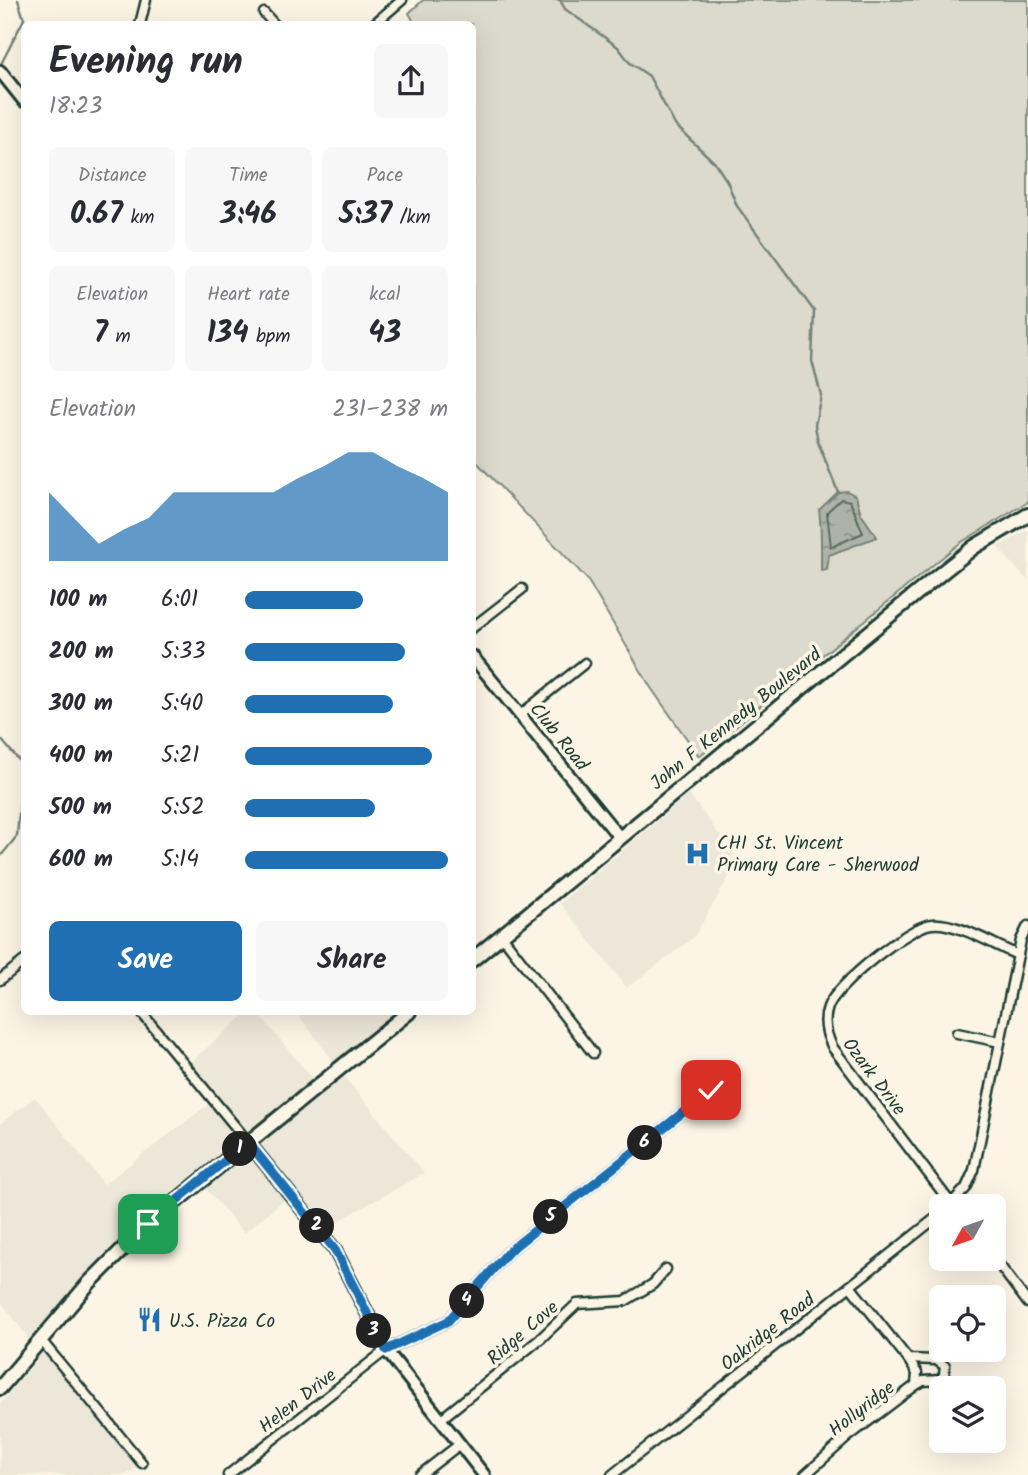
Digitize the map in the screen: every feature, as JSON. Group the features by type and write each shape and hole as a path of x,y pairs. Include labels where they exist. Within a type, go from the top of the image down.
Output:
{"main road":[{"name":"John F Kennedy Boulevard","path":"476,957 955,562 1028,515"},
{"path":"0,1388 125,1245 405,1015"}],"street":[{"path":"141,21 146,0"},
{"path":"378,21 402,0"},
{"path":"264,13 271,21"},
{"path":"2,74 21,97"},
{"path":"476,625 522,589"},
{"name":"Club Road","path":"476,661 620,838"},
{"path":"520,715 586,663"},
{"name":"Ozark Drive","path":"943,1194 833,1048 825,1024 827,1010 838,990 911,931 926,925 951,926 1018,955"},
{"path":"960,1194 974,1170 1018,955 1028,926"},
{"path":"502,936 593,1053"},
{"path":"0,980 21,963"},
{"path":"143,1015 335,1250 386,1350 484,1475"},
{"path":"957,1033 1000,1042"},
{"name":"Helen Drive","path":"228,1475 386,1350 448,1321 509,1251 711,1090"},
{"name":"Oakridge Road","path":"612,1475 929,1223"},
{"name":"Ridge Cove","path":"441,1419 540,1339 577,1304 625,1301 653,1284 666,1269"},
{"path":"1004,1271 1028,1303"},
{"path":"850,1286 908,1359 936,1360 945,1366 940,1380 927,1380 916,1385"},
{"path":"41,1340 142,1463"},
{"name":"Hollyridge","path":"805,1475 849,1436 916,1385 917,1373 908,1359"},
{"path":"421,1475 460,1444"}],"shaded area":[{"path":"423,0 1028,0 1028,502 960,543 699,756 651,688 587,579 476,461 476,21 413,21 409,13"},
{"path":"1028,530 1028,581 997,547"},
{"path":"689,794 733,853 731,873 694,937 627,988 560,903"},
{"path":"245,1015 260,1015 318,1085 338,1069 424,1173 321,1231 291,1194 244,1233 200,1182 148,1224 35,1347 0,1300 0,1124 35,1097 104,1184 214,1100 186,1066"},
{"path":"298,1015 392,1015 334,1062"},
{"path":"44,1351 137,1467 126,1475 0,1475 0,1404"}],"water":[{"path":"847,491 856,496 861,514 877,537 829,555 827,570 821,571 819,510 838,492"}],"waterway":[{"path":"18,0 23,21"},
{"path":"560,0 565,9 618,47 630,63 649,76 675,125 715,163 727,181 737,206 814,311 812,361 821,395 815,425 818,442 838,492"},
{"path":"0,66 21,25"},
{"path":"0,738 21,763"},
{"path":"0,857 17,836 21,790"}],"place":[{"name":"CHI St. Vincent Primary Care - Sherwood","path":"697,853"},
{"name":"U.S. Pizza Co","path":"149,1320"}],"route":[{"path":"148,1224 248,1142 335,1250 376,1336 386,1350 448,1321 509,1251 711,1090"}]}
